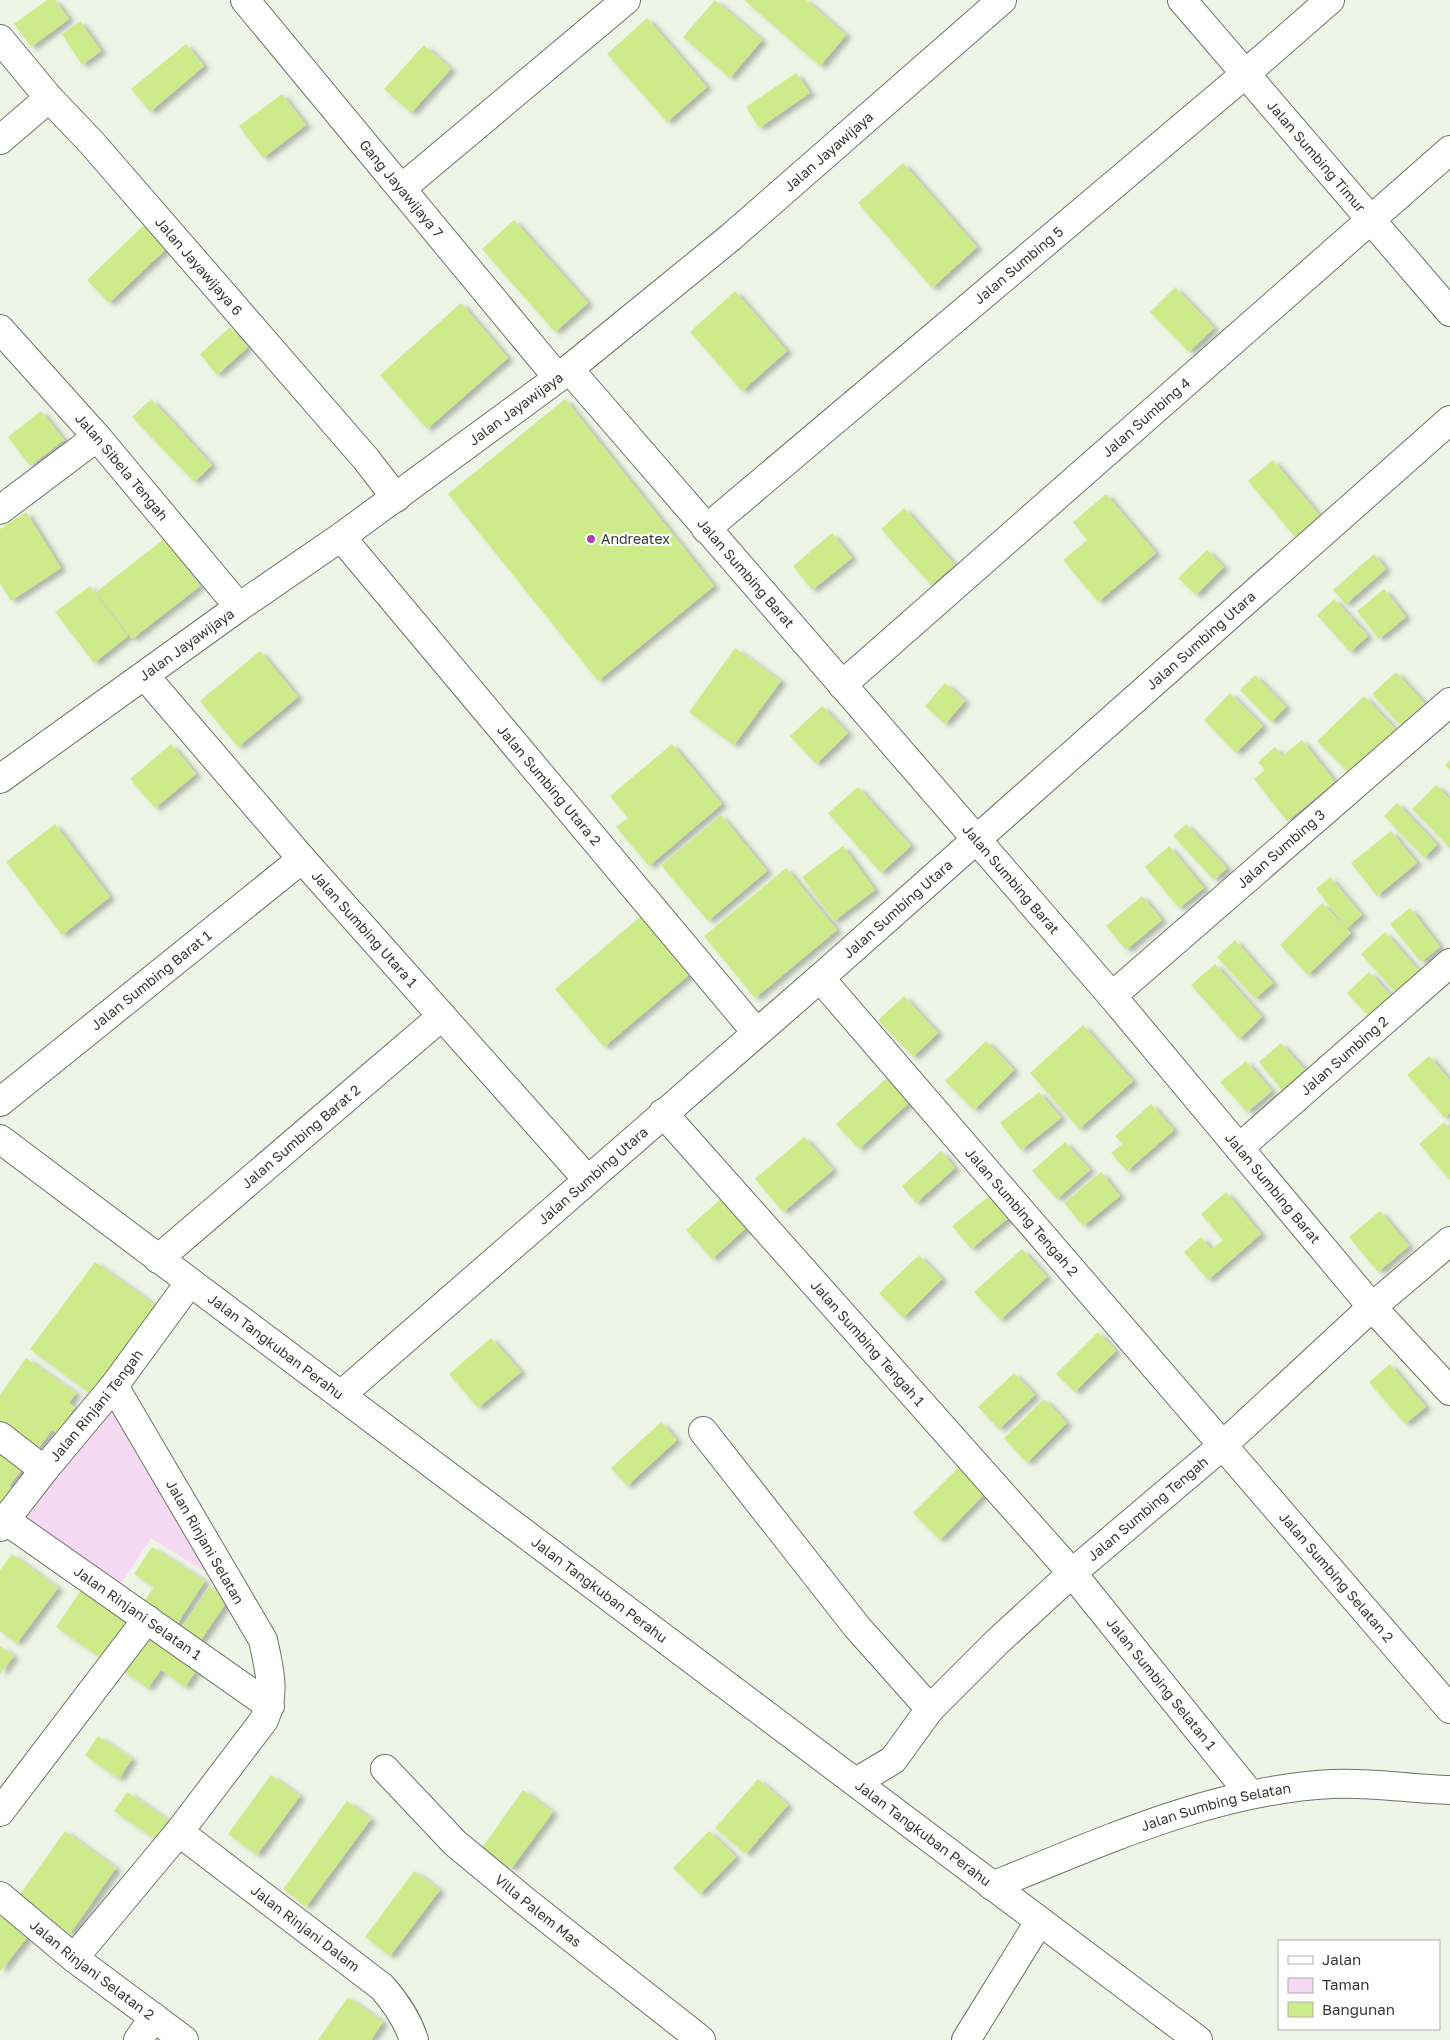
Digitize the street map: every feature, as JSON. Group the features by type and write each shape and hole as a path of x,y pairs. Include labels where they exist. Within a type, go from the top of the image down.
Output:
{"street":[{"path":"402,188 626,0"},
{"name":"Jalan Jayawijaya","path":"0,779 239,607 396,498 564,374 731,237 1002,0"},
{"name":"Jalan Sumbing Timur","path":"1182,0 1244,75 1450,312"},
{"name":"Jalan Sumbing 5","path":"706,529 1244,75 1330,0"},
{"name":"Gang Jayawijaya 7","path":"249,1 402,188 564,374"},
{"name":"Jalan Jayawijaya 6","path":"0,38 49,98 91,142 366,459 396,498"},
{"path":"0,140 49,98"},
{"name":"Jalan Sumbing 4","path":"842,685 1450,150"},
{"name":"Jalan Sibela Tengah","path":"0,329 97,437 239,607"},
{"name":"Jalan Sumbing Barat","path":"564,374 706,529 842,685 1112,996 1372,1307 1450,1391"},
{"name":"Jalan Sumbing Utara","path":"341,1395 820,978 1450,420"},
{"path":"0,510 97,437"},
{"name":"Jalan Sumbing Utara 2","path":"341,537 756,1032"},
{"name":"Jalan Sumbing Utara 1","path":"145,676 302,859 587,1179"},
{"name":"Jalan Sumbing 3","path":"1112,996 1450,702"},
{"name":"Jalan Sumbing Barat 1","path":"0,1102 302,859"},
{"name":"Jalan Sumbing 2","path":"1239,1148 1450,963"},
{"name":"Jalan Sumbing Tengah 2","path":"820,978 1222,1446"},
{"name":"Jalan Sumbing Barat 2","path":"158,1259 442,1016"},
{"name":"Jalan Sumbing Tengah 1","path":"663,1113 1072,1573"},
{"name":"Jalan Tangkuban Perahu","path":"0,1139 1198,2040"},
{"name":"Jalan Sumbing Tengah","path":"856,1782 893,1760 930,1708 997,1642 1072,1573 1222,1446 1372,1307 1450,1241"},
{"name":"Jalan Rinjani Tengah","path":"3,1524 44,1470 114,1386 190,1282"},
{"name":"Jalan Rinjani Selatan","path":"114,1386 262,1640 270,1673 270,1706"},
{"path":"703,1431 857,1627 930,1708"},
{"path":"0,1436 44,1470"},
{"name":"Jalan Sumbing Selatan 2","path":"1222,1446 1450,1709"},
{"name":"Jalan Rinjani Selatan 1","path":"3,1524 147,1620 270,1706"},
{"name":"Jalan Sumbing Selatan 1","path":"1072,1573 1250,1794"},
{"path":"0,1812 147,1620"},
{"path":"74,1958 179,1832 264,1720 270,1706"},
{"name":"Villa Palem Mas","path":"384,1769 456,1843 525,1901 701,2040"},
{"name":"Jalan Sumbing Selatan","path":"992,1886 1138,1828 1250,1794 1334,1784 1450,1790"},
{"name":"Jalan Rinjani Dalam","path":"179,1832 382,1987 405,2017 414,2040"},
{"name":"Jalan Rinjani Selatan 2","path":"0,1896 74,1958 184,2040"},
{"path":"966,2040 1040,1922"},
{"path":"138,2040 154,2018"}],"green space":[{"path":"114,1404 212,1576 151,1538 120,1585 22,1518"}],"building":[{"path":"47,0 55,0 69,19 31,47 14,24"},
{"path":"715,0 762,40 730,78 683,37"},
{"path":"744,0 806,0 846,35 820,66"},
{"path":"647,18 707,87 667,122 607,54"},
{"path":"80,21 101,51 82,65 62,34"},
{"path":"186,44 204,66 150,112 131,89"},
{"path":"424,45 451,69 411,113 384,89"},
{"path":"796,73 810,93 759,128 746,107"},
{"path":"282,94 306,125 263,158 239,126"},
{"path":"903,163 977,247 932,288 858,203"},
{"path":"149,220 171,244 109,303 87,280"},
{"path":"514,220 588,303 555,332 482,249"},
{"path":"1175,287 1214,328 1189,352 1150,312"},
{"path":"735,291 787,351 742,391 690,332"},
{"path":"461,303 508,358 427,429 380,375"},
{"path":"230,327 248,347 217,375 200,354"},
{"path":"151,399 212,465 194,482 132,417"},
{"path":"565,399 714,586 598,681 448,494"},
{"path":"41,411 64,440 30,466 8,437"},
{"path":"1273,460 1325,522 1300,543 1248,481"},
{"path":"1106,494 1156,553 1098,602 1063,560 1087,540 1073,522"},
{"path":"904,508 955,565 931,585 881,529"},
{"path":"26,512 61,568 11,601 0,583 0,529"},
{"path":"832,533 852,558 812,590 793,566"},
{"path":"164,539 200,586 132,639 96,592"},
{"path":"1207,550 1224,567 1196,595 1178,578"},
{"path":"1374,554 1386,569 1346,604 1333,590"},
{"path":"90,586 128,636 94,663 55,612"},
{"path":"1384,589 1406,617 1379,639 1357,611"},
{"path":"1334,599 1368,636 1350,652 1317,615"},
{"path":"735,648 781,681 734,745 689,712"},
{"path":"260,651 298,697 238,747 200,701"},
{"path":"1396,672 1425,704 1400,725 1372,694"},
{"path":"1255,675 1286,707 1271,722 1240,690"},
{"path":"945,683 965,701 945,724 925,706"},
{"path":"1230,693 1263,726 1236,753 1204,720"},
{"path":"1364,696 1399,733 1353,777 1317,741"},
{"path":"822,706 848,733 816,764 790,736"},
{"path":"1302,740 1335,782 1287,821 1254,779 1265,770 1258,762 1275,747 1282,756"},
{"path":"171,744 196,774 155,808 130,779"},
{"path":"672,744 722,804 649,866 616,827 628,818 610,796"},
{"path":"1450,760 1450,770 1445,765"},
{"path":"1436,785 1450,799 1450,848 1412,809"},
{"path":"858,787 911,846 881,873 828,813"},
{"path":"1397,803 1437,845 1424,858 1384,816"},
{"path":"721,815 767,871 708,921 661,865"},
{"path":"55,824 110,897 62,935 6,862"},
{"path":"1186,824 1227,868 1214,880 1173,836"},
{"path":"1391,831 1417,863 1377,896 1351,863"},
{"path":"843,846 875,890 834,921 802,877"},
{"path":"1169,846 1204,888 1179,908 1145,867"},
{"path":"786,868 837,930 755,998 704,936"},
{"path":"1330,877 1362,915 1347,928 1316,889"},
{"path":"1142,896 1162,920 1126,950 1106,926"},
{"path":"1322,903 1351,933 1308,975 1280,945"},
{"path":"1410,908 1440,947 1421,962 1390,924"},
{"path":"641,916 690,974 604,1047 555,989"},
{"path":"1385,932 1421,973 1397,994 1361,954"},
{"path":"1235,940 1273,983 1255,999 1217,957"},
{"path":"1215,964 1262,1017 1239,1039 1191,985"},
{"path":"1369,972 1394,999 1372,1020 1347,993"},
{"path":"904,996 938,1033 913,1057 878,1020"},
{"path":"1083,1025 1133,1081 1079,1129 1030,1073"},
{"path":"986,1041 1014,1070 974,1110 945,1081"},
{"path":"1281,1043 1308,1074 1285,1094 1259,1062"},
{"path":"1429,1056 1450,1080 1450,1113 1445,1118 1407,1075"},
{"path":"1246,1061 1272,1091 1247,1112 1220,1082"},
{"path":"891,1074 913,1099 859,1149 836,1124"},
{"path":"1039,1092 1061,1118 1021,1150 1000,1123"},
{"path":"1151,1104 1174,1130 1127,1171 1111,1153 1122,1144 1115,1136"},
{"path":"1444,1122 1450,1129 1450,1180 1419,1144"},
{"path":"804,1137 833,1170 783,1212 755,1179"},
{"path":"1065,1142 1090,1170 1057,1199 1032,1171"},
{"path":"941,1151 955,1168 916,1203 902,1186"},
{"path":"1101,1172 1120,1196 1083,1226 1064,1203"},
{"path":"994,1192 1012,1215 971,1249 952,1226"},
{"path":"1226,1192 1261,1234 1208,1280 1184,1252 1201,1237 1211,1249 1223,1240 1201,1214"},
{"path":"724,1196 749,1225 712,1259 686,1230"},
{"path":"1380,1211 1409,1246 1378,1272 1349,1237"},
{"path":"1022,1249 1047,1277 1000,1320 974,1292"},
{"path":"919,1255 942,1279 903,1318 879,1293"},
{"path":"95,1262 159,1308 95,1397 30,1349"},
{"path":"1098,1332 1116,1351 1075,1392 1056,1374"},
{"path":"491,1338 521,1372 478,1408 449,1374"},
{"path":"26,1358 76,1393 69,1403 75,1407 57,1433 52,1430 37,1450 0,1425 0,1395"},
{"path":"1390,1364 1426,1407 1405,1424 1369,1382"},
{"path":"1014,1373 1035,1395 999,1429 978,1407"},
{"path":"1044,1399 1067,1423 1027,1463 1004,1438"},
{"path":"661,1422 677,1440 627,1486 611,1468"},
{"path":"0,1444 27,1463 9,1486 19,1493 8,1509 0,1503"},
{"path":"962,1464 988,1490 940,1540 913,1513"},
{"path":"152,1547 205,1581 176,1626 142,1604 154,1587 134,1574"},
{"path":"12,1554 58,1588 17,1643 0,1631 0,1570"},
{"path":"209,1587 228,1600 199,1643 180,1630"},
{"path":"81,1590 132,1625 107,1662 56,1627"},
{"path":"147,1631 162,1647 196,1671 185,1687 161,1670 148,1688 120,1669"},
{"path":"0,1646 14,1656 0,1674"},
{"path":"98,1736 132,1759 119,1779 85,1755"},
{"path":"271,1775 300,1796 257,1855 228,1834"},
{"path":"758,1779 788,1805 746,1854 715,1828"},
{"path":"523,1790 553,1812 511,1869 482,1848"},
{"path":"127,1792 168,1820 155,1839 114,1811"},
{"path":"347,1801 371,1819 306,1907 283,1889"},
{"path":"65,1831 116,1868 70,1934 18,1897"},
{"path":"709,1831 736,1857 700,1894 673,1868"},
{"path":"414,1871 440,1890 390,1956 365,1937"},
{"path":"2,1915 29,1935 0,1972 0,1918"},
{"path":"348,1997 383,2022 371,2040 318,2040"}],"place":[{"name":"Andreatex","path":"591,539"}]}
